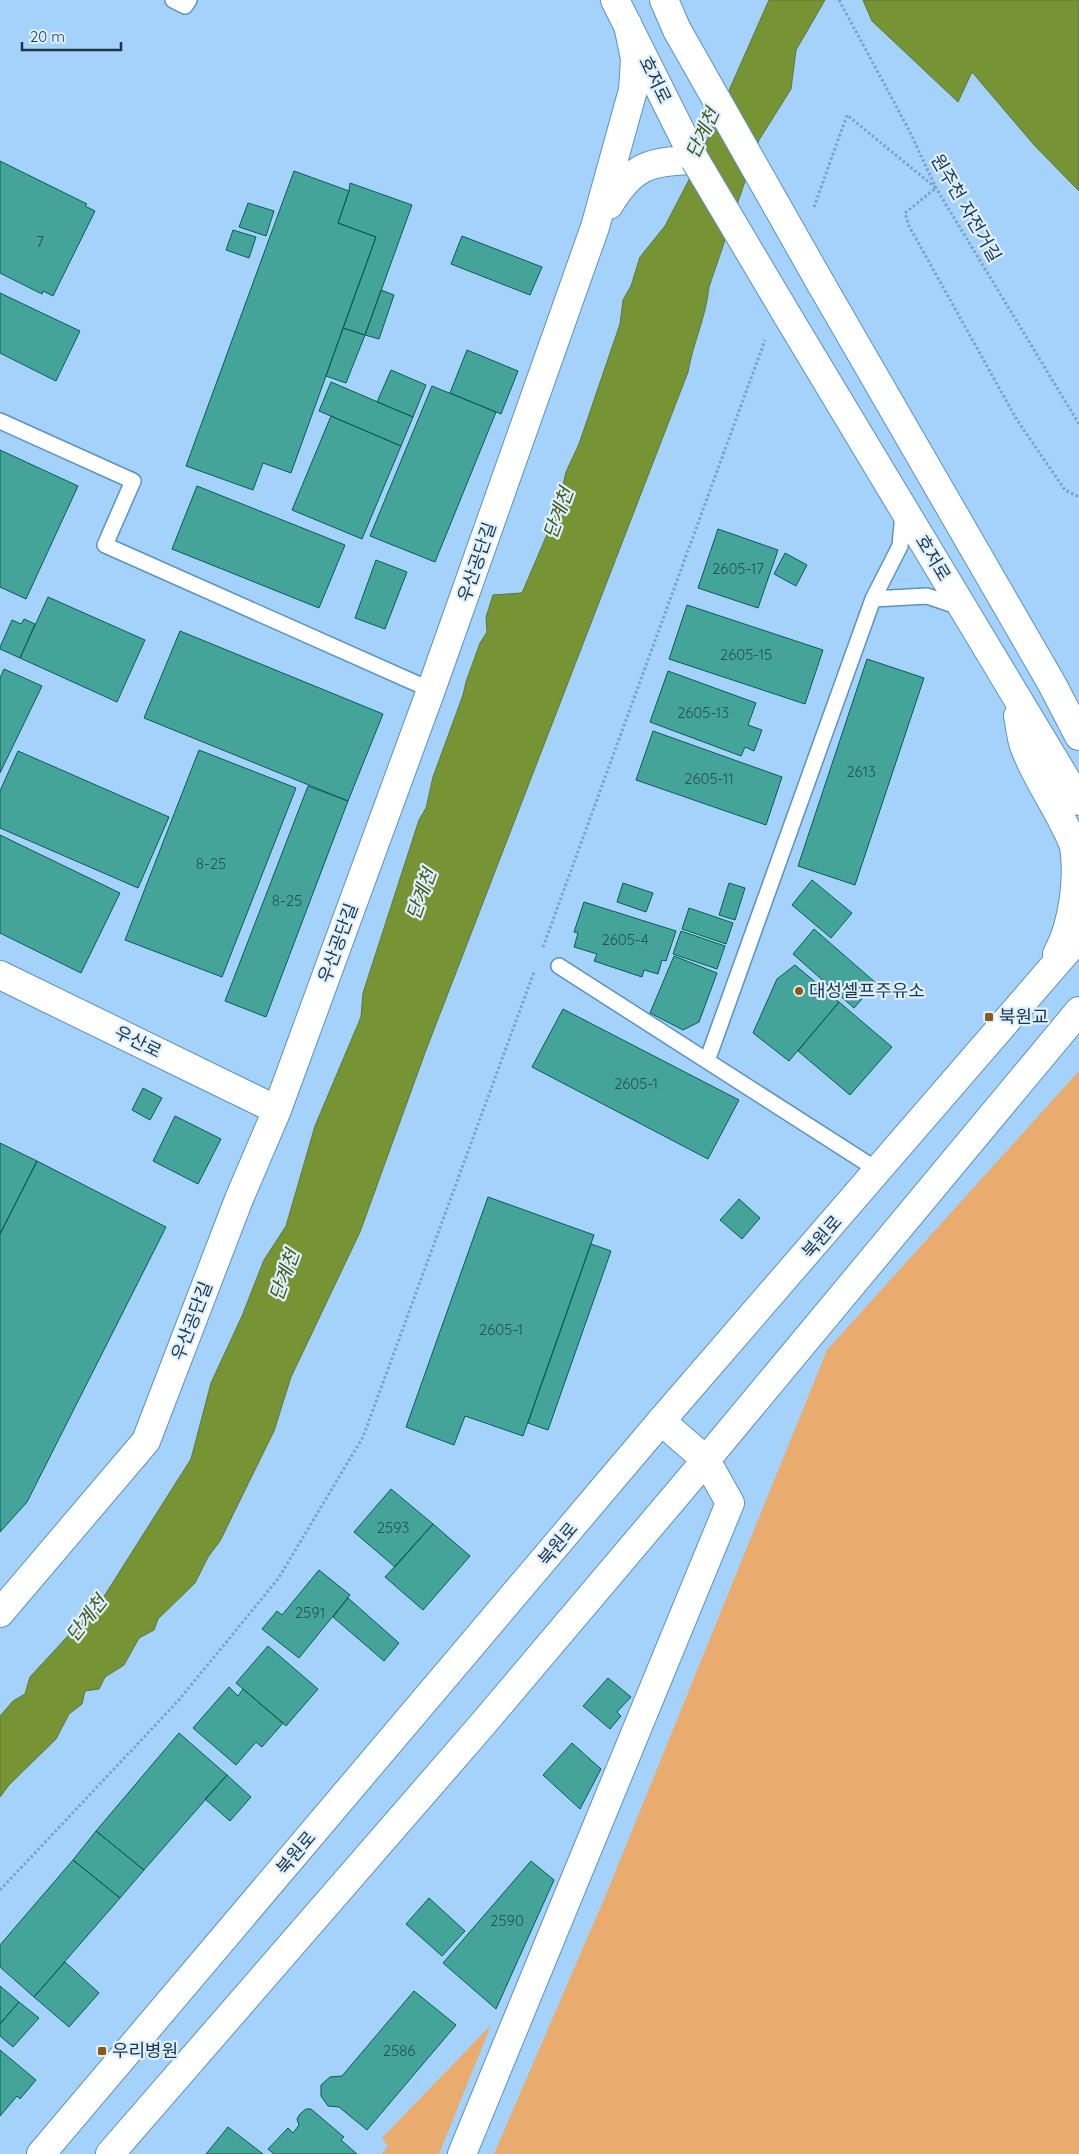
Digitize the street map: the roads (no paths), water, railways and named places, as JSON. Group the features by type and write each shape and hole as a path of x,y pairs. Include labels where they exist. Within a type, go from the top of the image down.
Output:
{"street":[{"name":"호저로","path":"615,0 695,160 1079,801"},
{"path":"664,0 677,30 1052,684 1078,717"},
{"path":"595,228 633,90 634,59 628,25"},
{"path":"595,228 621,184 634,173 650,164 672,160 695,160"},
{"name":"우산공단길","path":"0,1613 146,1441 239,1199 277,1110 431,690 595,228"},
{"path":"1012,690 1024,746 1074,848 1077,872 1076,903 1068,935 1044,978"},
{"name":"북원로","path":"40,2154 662,1421 1079,937"},
{"name":"우산로","path":"0,975 277,1110"},
{"path":"110,2154 482,1725 706,1460 1079,1011"},
{"path":"462,2154 730,1503 706,1460 662,1421"}],"lane":[{"path":"173,0 185,6 189,0"},
{"path":"0,421 133,481 105,545 431,690"},
{"path":"707,1061 873,599 900,546 904,510"},
{"path":"873,599 927,596 963,608"},
{"path":"559,966 879,1170"}],"water":[{"name":"단계천","path":"769,0 825,0 796,50 791,89 759,140 709,287 688,372 426,1050 360,1232 291,1377 274,1431 220,1541 208,1557 195,1583 158,1619 154,1630 139,1638 124,1665 105,1677 99,1689 85,1691 82,1704 69,1714 56,1739 9,1785 0,1797 0,1716 13,1701 25,1694 30,1677 103,1598 191,1459 211,1383 242,1316 264,1260 286,1226 315,1126 361,1017 363,993 419,820 426,808 433,777 480,643 487,632 486,617 493,595 522,593 557,511 566,472 579,444 620,324 623,300 631,286 640,257 665,226 693,172"},
{"path":"863,0 1079,0 1079,191 1035,146 972,72 958,102 872,21"}],"place":[{"name":"대성셀프주유소","path":"799,991"},
{"name":"북원교","path":"989,1017"},
{"name":"우리병원","path":"102,2051"}]}
